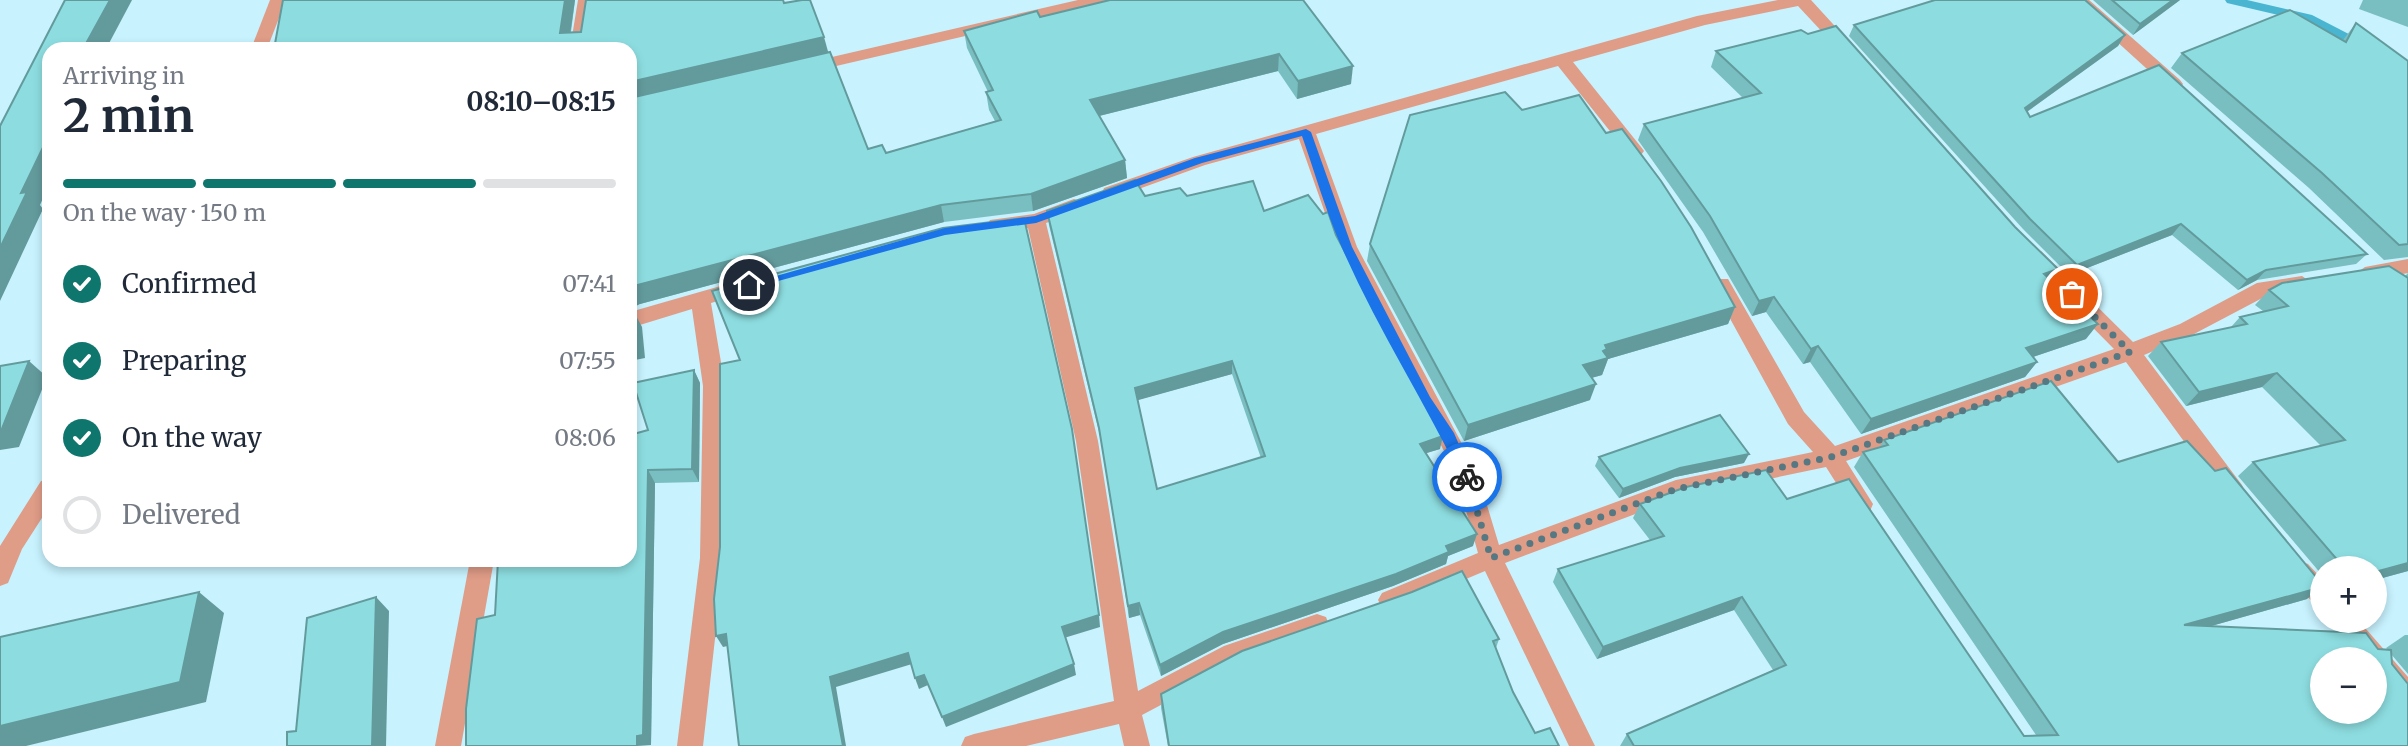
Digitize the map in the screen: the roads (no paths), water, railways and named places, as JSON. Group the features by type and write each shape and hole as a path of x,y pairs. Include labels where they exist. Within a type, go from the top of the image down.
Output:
{"street":[{"path":"262,42 278,0"},
{"path":"579,42 586,0"},
{"path":"789,72 1099,0"},
{"path":"984,227 1036,220 1199,161 1703,20 1802,0 1860,61"},
{"path":"2079,0 2193,100"},
{"path":"1562,60 1646,165"},
{"path":"1306,132 1346,247 1466,472 1491,558 1582,746"},
{"path":"1036,220 1067,343 1100,513 1127,710 1137,746"},
{"path":"2024,246 2130,352 2246,509"},
{"path":"2360,253 2380,272"},
{"path":"1708,262 1796,418 1831,457 1878,526"},
{"path":"1374,606 1491,558 1676,489 1831,457 2130,352 2187,329 2264,288 2380,272 2403,276"},
{"path":"637,318 752,284"},
{"path":"690,746 712,558 714,386 700,298"},
{"path":"0,576 6,546 42,497"},
{"path":"2289,557 2310,582"},
{"path":"448,746 481,567"},
{"path":"974,746 1127,710 1233,654 1336,619"},
{"path":"2354,633 2408,696"}],"waterway":[{"path":"2231,0 2308,18 2364,45"}]}
